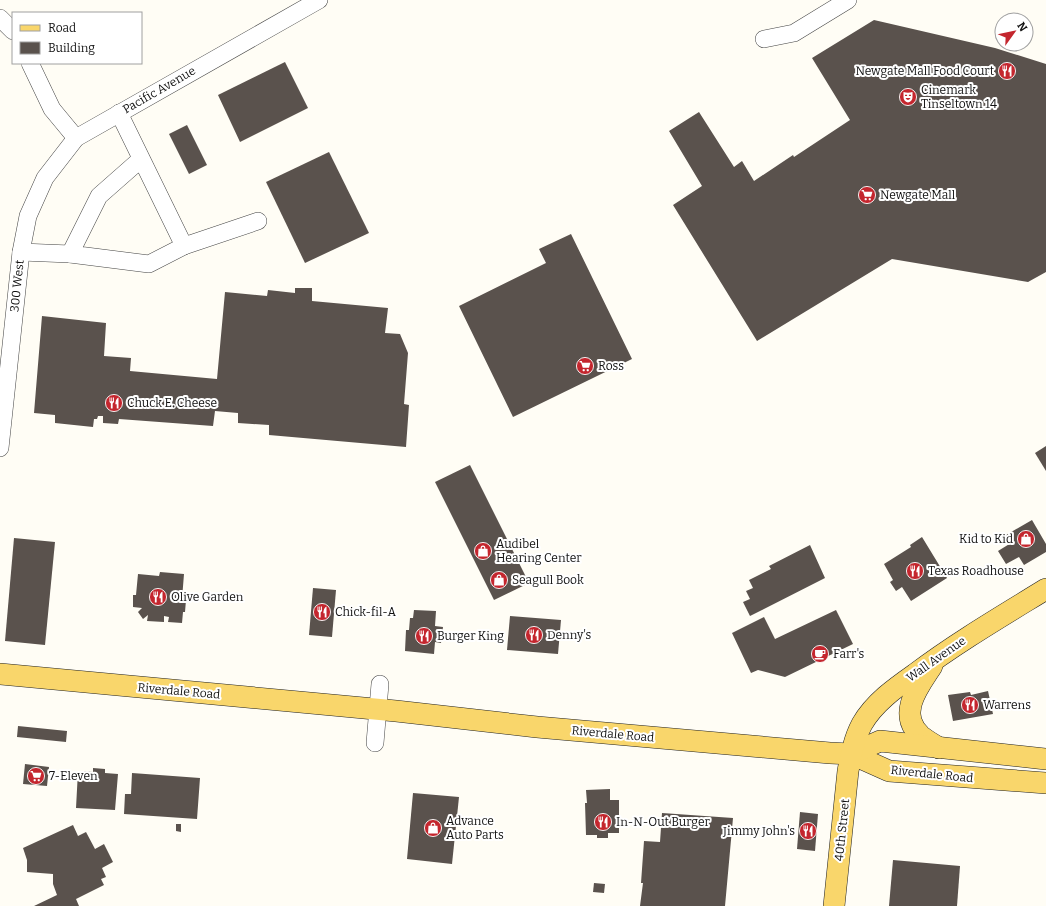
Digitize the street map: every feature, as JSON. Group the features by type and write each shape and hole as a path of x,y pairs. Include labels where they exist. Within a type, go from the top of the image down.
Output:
{"main road":[{"name":"Wall Avenue","path":"851,754 862,724 869,714 896,688 940,655 1046,589"},
{"path":"940,655 917,689 911,702 910,714 913,726 920,736 940,748"},
{"name":"Riverdale Road","path":"0,674 537,727 851,754 889,771 1046,783"},
{"path":"851,754 880,741 1046,759"},
{"name":"40th Street","path":"834,906 846,783 851,754"}],"street":[{"name":"Pacific Avenue","path":"76,138 319,0"},
{"path":"764,39 794,33 848,0"},
{"path":"0,18 12,30"},
{"path":"30,64 52,109 76,138"},
{"path":"119,113 184,246"},
{"name":"300 West","path":"0,448 20,252 28,216 45,178 76,138"},
{"path":"70,254 99,196 141,159"},
{"path":"20,252 70,254 149,264 184,246 258,220"},
{"path":"374,743 387,711 380,684"}],"building":[{"name":"Newgate Mall","path":"874,20 994,48 994,52 1008,52 1046,64 1046,272 1028,282 892,259 757,341 673,205 702,186 669,131 699,112 734,167 742,161 754,181 850,120 812,58"},
{"path":"285,62 308,108 240,142 218,95"},
{"path":"187,125 207,165 189,174 169,134"},
{"path":"329,152 369,233 305,263 266,182"},
{"path":"571,234 632,359 513,417 459,306 546,263 539,249"},
{"path":"295,288 312,288 312,301 388,308 385,333 400,334 408,353 404,404 409,405 406,447 269,435 269,425 238,423 238,413 215,411 213,426 119,419 118,424 103,423 103,416 98,416 97,419 94,419 93,427 55,423 55,415 34,413 42,316 106,323 104,356 131,358 130,371 217,379 225,292 267,296 268,290 295,293"},
{"path":"1046,446 1046,471 1035,453"},
{"path":"470,465 529,583 494,600 435,482"},
{"name":"Kid to Kid","path":"1032,520 1046,544 1046,552 1024,565 1019,557 1006,564 998,551 1011,543 1006,535"},
{"name":"Texas Roadhouse","path":"922,537 947,578 911,601 902,587 896,591 890,582 893,580 884,564 911,547 910,545"},
{"path":"14,538 55,542 45,645 5,641"},
{"path":"810,545 825,578 750,616 743,602 750,599 746,591 753,588 749,580 771,569 769,566"},
{"name":"Olive Garden","path":"160,572 184,574 182,599 186,600 182,623 168,622 169,617 164,616 164,622 147,621 148,615 143,619 138,612 142,608 133,607 133,595 136,595 138,574 159,576"},
{"name":"Chick-fil-A","path":"313,588 336,590 332,637 309,635"},
{"name":"Burger King","path":"414,610 436,611 435,626 443,627 441,643 435,642 434,654 405,651 406,630 409,630 410,618 413,618"},
{"path":"836,610 853,644 785,677 758,670 751,673 732,633 764,617 775,639"},
{"name":"Denny's","path":"510,616 561,620 558,654 507,650"},
{"name":"Warrens","path":"988,691 993,714 953,721 948,695 970,692 971,695"},
{"path":"18,726 67,731 66,742 17,737"},
{"path":"25,764 49,767 47,786 23,784"},
{"path":"93,768 105,769 105,773 118,774 115,810 76,808 78,771 93,772"},
{"path":"132,773 200,778 197,819 124,814 125,794 131,794"},
{"name":"In-N-Out Burger","path":"610,789 610,800 619,800 619,833 608,833 608,838 597,838 597,835 586,835 586,790"},
{"name":"Advance Auto Parts","path":"413,793 459,797 452,864 407,859"},
{"name":"Jimmy John's","path":"800,812 818,814 815,851 797,849"},
{"path":"662,813 733,818 725,906 640,906 643,883 641,883 644,841 660,842"},
{"path":"176,824 181,824 181,832 176,831"},
{"path":"73,825 78,836 86,832 95,849 104,844 113,862 102,868 106,877 101,879 104,885 76,899 79,906 34,906 57,895 53,884 53,874 27,872 27,860 23,848"},
{"path":"893,860 960,866 957,906 889,906"},
{"path":"594,883 605,884 604,893 593,892"}],"place":[{"name":"Newgate Mall Food Court","path":"1007,71"},
{"name":"Cinemark Tinseltown 14","path":"908,97"},
{"name":"Newgate Mall","path":"867,195"},
{"name":"Ross","path":"585,366"},
{"name":"Chuck E. Cheese","path":"114,403"},
{"name":"Kid to Kid","path":"1026,539"},
{"name":"Audibel Hearing Center","path":"483,551"},
{"name":"Texas Roadhouse","path":"915,571"},
{"name":"Seagull Book","path":"499,580"},
{"name":"Olive Garden","path":"158,597"},
{"name":"Chick-fil-A","path":"322,612"},
{"name":"Denny's","path":"534,635"},
{"name":"Burger King","path":"424,636"},
{"name":"Farr's","path":"820,654"},
{"name":"Warrens","path":"970,705"},
{"name":"7-Eleven","path":"36,776"},
{"name":"In-N-Out Burger","path":"603,822"},
{"name":"Advance Auto Parts","path":"433,828"},
{"name":"Jimmy John's","path":"808,831"}]}
